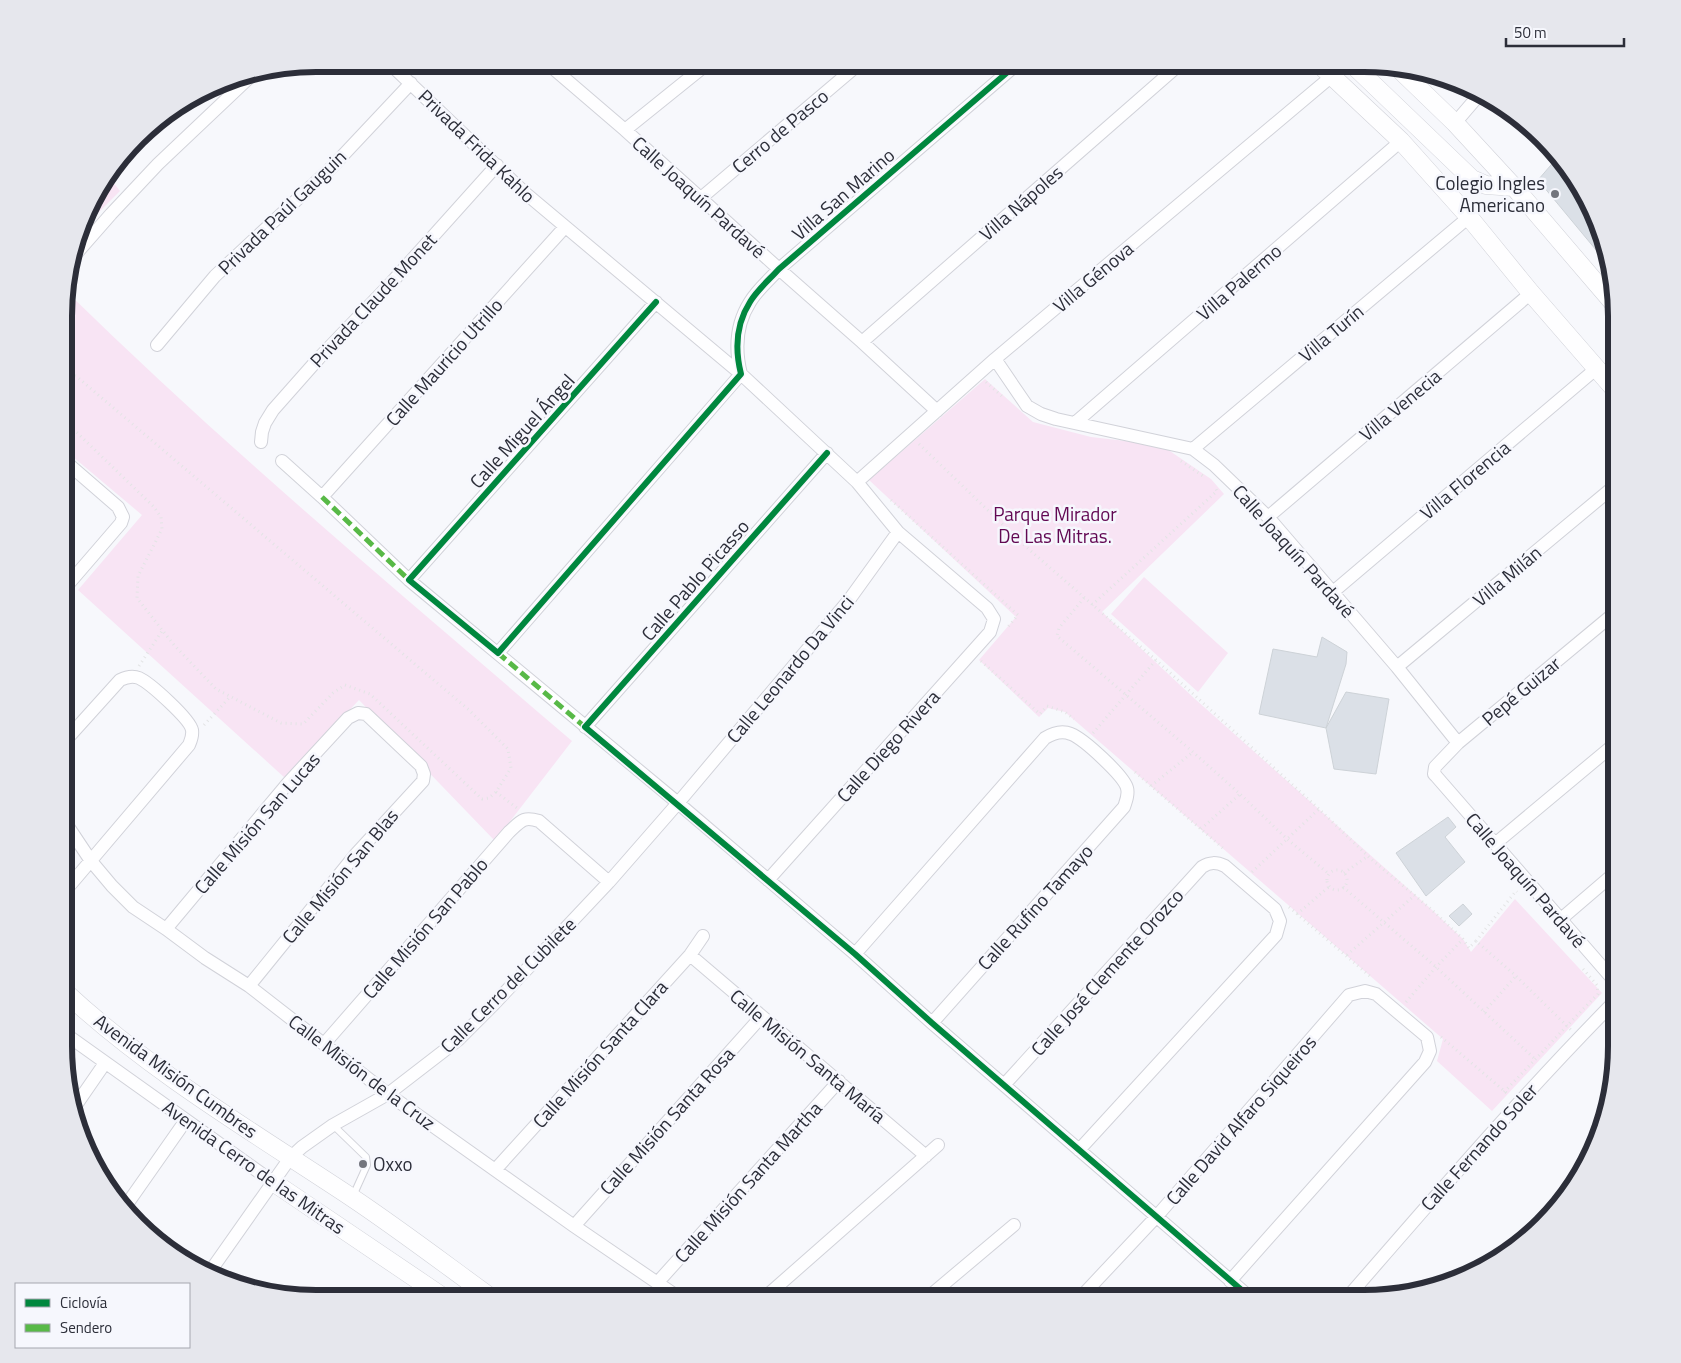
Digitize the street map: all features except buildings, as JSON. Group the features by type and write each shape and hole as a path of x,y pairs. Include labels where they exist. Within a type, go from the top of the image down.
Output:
{"main road":[{"path":"1328,72 1401,141 1470,217 1531,293 1608,379"},
{"path":"1360,72 1472,179 1486,185 1514,187"},
{"path":"1407,76 1455,123 1514,187 1607,295"},
{"name":"Avenida Misión Cumbres","path":"72,998 150,1062 290,1158"},
{"name":"Avenida Cerro de las Mitras","path":"290,1158 352,1198 478,1290"},
{"name":"Avenida Cerro de las Mitras","path":"272,1182 433,1290"}],"street":[{"name":"Privada Frida Kahlo","path":"399,72 524,192 741,374 856,482 898,532 987,608"},
{"name":"Calle Joaquín Pardavé","path":"560,72 937,411"},
{"path":"625,130 696,72"},
{"name":"Cerro de Pasco","path":"701,198 850,72"},
{"name":"Villa San Marino","path":"741,374 737,358 737,344 742,319 750,301 778,269 1008,72"},
{"name":"Villa Nápoles","path":"862,342 1171,72"},
{"name":"Villa Génova","path":"856,482 1324,72"},
{"name":"Privada Paúl Gauguin","path":"157,345 215,276 332,167 411,83"},
{"path":"83,246 158,164 243,84"},
{"path":"1455,123 1475,99"},
{"name":"Villa Palermo","path":"1076,422 1401,141"},
{"name":"Privada Claude Monet","path":"261,442 265,423 273,410 497,165"},
{"name":"Villa Turín","path":"1193,449 1470,217"},
{"name":"Calle Mauricio Utrillo","path":"322,497 565,227"},
{"name":"Villa Venecia","path":"1268,517 1531,293"},
{"name":"Calle Miguel Ángel","path":"409,580 656,302"},
{"name":"Calle Joaquín Pardavé","path":"995,359 1027,406 1041,414 1193,449 1214,465 1268,517 1397,667 1458,743"},
{"path":"498,653 741,374"},
{"name":"Villa Florencia","path":"1333,592 1608,383"},
{"name":"Calle Pablo Picasso","path":"585,727 826,453"},
{"path":"282,461 409,580 678,803 856,954 932,1023 1241,1290"},
{"path":"72,467 118,507 122,517 121,523 72,580"},
{"name":"Villa Milán","path":"1397,667 1608,491"},
{"name":"Calle Leonardo Da Vinci","path":"678,803 850,600 898,532"},
{"name":"Calle Diego Rivera","path":"768,880 990,632 994,619 987,608"},
{"name":"Pepé Guizar","path":"1436,776 1434,774 1434,767 1458,743 1608,618"},
{"path":"72,733 120,680 132,676 146,682 184,715 192,734 189,745 72,883"},
{"name":"Calle Misión San Blas","path":"249,986 356,854 423,781 424,774 420,766 366,714 358,713 348,718"},
{"name":"Calle Misión San Lucas","path":"166,929 288,783 348,718"},
{"name":"Calle Rufino Tamayo","path":"856,954 1045,738 1057,733 1072,734 1088,745 1123,778 1127,786 1127,799 1124,807 932,1023"},
{"path":"1496,843 1608,750"},
{"name":"Calle Joaquín Pardavé","path":"1436,776 1608,974"},
{"name":"Calle Cerro del Cubilete","path":"213,1267 290,1158 333,1125 388,1094 458,1040 609,882 678,803"},
{"path":"530,818 539,821 609,882"},
{"name":"Calle Misión San Pablo","path":"324,1044 509,832 523,819 530,818"},
{"name":"Calle Misión de la Cruz","path":"72,832 112,886 133,907 249,986 388,1094 574,1226 669,1290"},
{"name":"Calle José Clemente Orozco","path":"1004,1085 1202,867 1213,863 1225,866 1275,909 1280,921 1276,935 1079,1150"},
{"path":"1561,919 1608,879"},
{"name":"Calle Misión Santa Clara","path":"495,1170 690,955 703,936"},
{"name":"Calle Misión Santa María","path":"690,955 760,1017 926,1156"},
{"name":"Calle David Alfaro Siqueiros","path":"1087,1290 1157,1216 1349,995 1358,991 1376,994 1427,1037 1430,1051 1425,1062 1230,1281"},
{"name":"Calle Fernando Soler","path":"1354,1290 1548,1071 1608,1008"},
{"name":"Calle Misión Santa Rosa","path":"574,1226 760,1017"},
{"name":"Avenida Cerro de las Mitras","path":"72,1039 272,1182"},
{"path":"79,1102 105,1064"},
{"name":"Calle Misión Santa Martha","path":"658,1282 838,1082"},
{"path":"128,1202 186,1120"},
{"path":"773,1290 938,1145"},
{"path":"937,1290 1014,1225"}],"lane":[{"path":"333,1125 368,1161 352,1198"}],"path":[{"path":"72,374 469,710 508,749 511,768 496,792 489,798 482,799 370,694 345,685 333,693 303,724 281,723 216,689 174,645 137,598 138,576 162,529 161,517 154,507 72,428"},
{"path":"978,388 986,382"},
{"path":"915,440 1024,546 1156,660 1368,856 1416,895 1463,939 1469,948 1516,891 1522,898"},
{"path":"1092,605 1217,491"},
{"path":"890,499 1018,615 1004,631"},
{"path":"1084,598 1058,628 1058,636 1193,752 1287,839 1329,874"},
{"path":"132,676 162,631"},
{"path":"1092,734 1156,660"},
{"path":"192,734 230,697"},
{"path":"1151,786 1193,752"},
{"path":"496,792 530,818"},
{"path":"1201,829 1240,794"},
{"path":"1251,874 1320,810"},
{"path":"1344,873 1368,856"},
{"path":"1335,870 1344,873 1347,878 1344,887 1335,889 1330,886 1329,874 1335,870"},
{"path":"1297,914 1330,886"},
{"path":"1344,887 1436,967 1548,1071"},
{"path":"1347,956 1416,895"},
{"path":"1404,1005 1463,939"},
{"path":"1476,941 1516,976 1579,1038"},
{"path":"1504,1092 1598,994 1597,985 1578,963"},
{"path":"1484,1012 1516,976"}],"green space":[{"path":"113,182 120,191 94,217"},
{"path":"73,298 127,350 252,464 379,576 572,741 495,841 359,700 285,778 78,590 142,515 72,456"},
{"name":"Parque Mirador De Las Mitras.","path":"985,379 1033,422 1091,437 1161,445 1211,479 1224,494 1102,612 1195,699 1431,909 1463,939 1471,952 1515,899 1602,993 1492,1111 1437,1061 1443,1039 1065,712 1048,708 1039,717 979,660 1016,617 869,480"},
{"path":"1144,577 1228,653 1198,692 1111,614"}],"marked path":[{"path":"322,497 409,580"},
{"path":"498,653 585,727"}],"cycle path":[{"path":"656,302 409,580 498,653 741,374 738,356 739,328 745,310 760,289 779,269 1008,72"},
{"path":"827,453 585,727 855,954 932,1023 1242,1290"}],"place":[{"name":"Colegio Ingles Americano","path":"1555,194"},
{"name":"Oxxo","path":"363,1164"}]}
